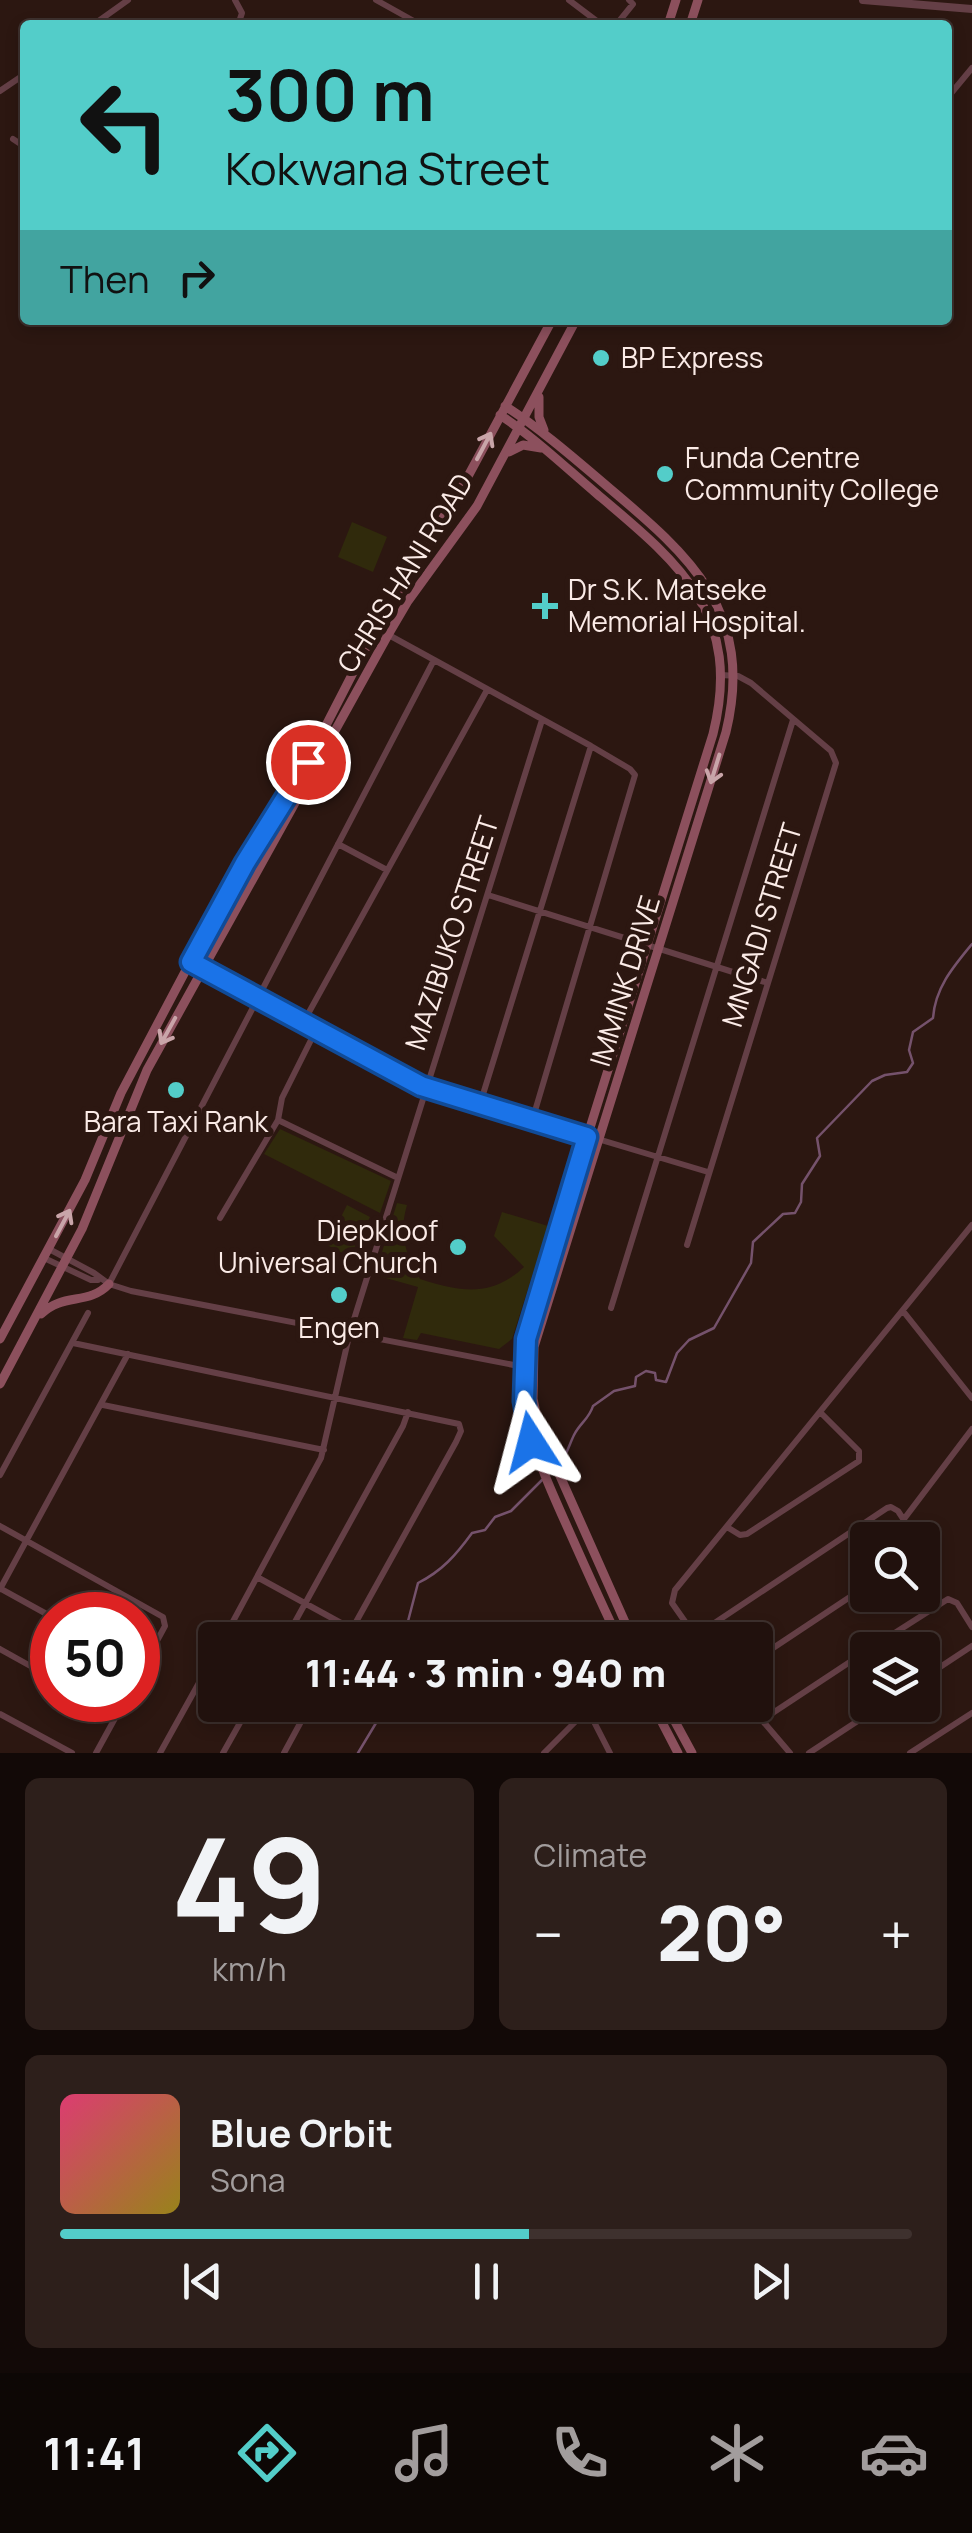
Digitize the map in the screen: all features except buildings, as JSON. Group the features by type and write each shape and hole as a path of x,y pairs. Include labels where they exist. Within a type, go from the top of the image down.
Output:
{"main road":[{"name":"CHRIS HANI ROAD","path":"0,1340 86,1180 121,1093 191,962 245,863 300,776 376,628 466,480 549,325"},
{"name":"CHRIS HANI ROAD","path":"0,1384 82,1229 141,1081 264,853 408,601 477,506 573,325"},
{"path":"540,389 539,417 550,438"},
{"path":"503,411 522,423 543,448"},
{"name":"IMMINK DRIVE","path":"522,423 550,438 688,559 710,591 721,616 732,675 726,732 587,1137 529,1323 526,1422 545,1476 612,1622"},
{"path":"503,457 518,446 543,448"},
{"name":"IMMINK DRIVE","path":"543,448 678,566 698,594 711,624 721,675 713,734 599,1140 527,1367 540,1432 624,1622"},
{"path":"165,1011 191,972 203,968"},
{"path":"35,1319 54,1302 94,1296 104,1282"},
{"path":"662,1722 678,1753"},
{"path":"675,1722 692,1753"}],"street":[{"path":"100,20 128,0"},
{"path":"376,0 412,20"},
{"path":"569,0 595,20"},
{"path":"620,20 633,4 630,0"},
{"path":"863,0 972,8"},
{"path":"952,92 972,68"},
{"path":"13,140 20,144"},
{"path":"376,628 633,772 635,782 532,1121"},
{"path":"104,1282 434,660"},
{"path":"721,675 732,675"},
{"name":"MNGADI STREET","path":"687,1245 836,763 830,751 751,683 732,675"},
{"path":"303,1023 486,690"},
{"name":"MAZIBUKO STREET","path":"232,1622 324,1450 350,1332 542,720"},
{"path":"611,1308 793,720"},
{"path":"480,1104 591,746"},
{"path":"338,844 387,870"},
{"path":"488,895 768,982"},
{"path":"191,962 427,1088 708,1172"},
{"path":"220,1218 278,1120 282,1098 316,1030"},
{"path":"278,1120 398,1178"},
{"path":"684,1622 672,1596 972,1225"},
{"path":"46,1254 104,1282 527,1367"},
{"path":"903,1311 970,1395"},
{"path":"0,1475 88,1314"},
{"path":"73,1343 456,1422 460,1434 356,1622"},
{"path":"30,1605 0,1589 128,1354"},
{"path":"970,1395 972,1383"},
{"path":"103,1404 324,1450"},
{"path":"295,1622 408,1412"},
{"path":"727,1527 740,1535 747,1534 859,1461 859,1451 820,1412"},
{"path":"904,1519 972,1429"},
{"path":"718,1622 887,1508 896,1508 906,1522"},
{"path":"0,1526 118,1592"},
{"path":"257,1578 339,1622"},
{"path":"773,1648 850,1598"},
{"path":"895,1632 945,1599 955,1601 972,1626"},
{"path":"940,1666 972,1646"},
{"path":"0,1650 30,1666"},
{"path":"773,1713 850,1662"},
{"path":"160,1753 198,1685"},
{"path":"910,1753 972,1713"},
{"path":"0,1714 72,1753"},
{"path":"96,1753 113,1722"},
{"path":"223,1753 240,1722"},
{"path":"284,1753 301,1722"},
{"path":"544,1753 576,1722"},
{"path":"594,1722 610,1753"},
{"path":"764,1722 790,1753"},
{"path":"810,1753 856,1722"}],"shaded area":[{"path":"352,522 387,537 373,572 338,557"},
{"path":"280,1129 391,1181 380,1213 264,1154"},
{"path":"397,1203 407,1205 405,1244 420,1279 462,1289 500,1284 524,1267 494,1236 502,1212 548,1226 512,1339 499,1349 421,1333 417,1340 403,1338 418,1287 375,1275"},
{"path":"347,1205 370,1217 350,1257 327,1245"}],"waterway":[{"path":"559,1465 593,1406 614,1391 635,1386 636,1377 646,1371 655,1373 656,1380 666,1382 677,1353 689,1340 714,1328 751,1263 753,1242 783,1214 795,1213 801,1202 802,1184 820,1156 817,1138 872,1081 907,1072 913,1063 909,1050 913,1032 933,1018 941,987 972,944"},
{"path":"408,1622 418,1583 448,1562 472,1533 485,1530 495,1517 511,1511 542,1480"},
{"path":"358,1753 376,1722"}],"place":[{"name":"BP Express","path":"601,358"},
{"name":"Funda Centre Community College","path":"665,474"},
{"name":"Dr S.K. Matseke Memorial Hospital.","path":"545,606"},
{"name":"Bara Taxi Rank","path":"176,1090"},
{"name":"Diepkloof Universal Church","path":"458,1247"},
{"name":"Engen","path":"339,1295"}],"route":[{"path":"308,762 245,863 191,962 421,1086 587,1137 526,1339 522,1367 531,1442"}]}
